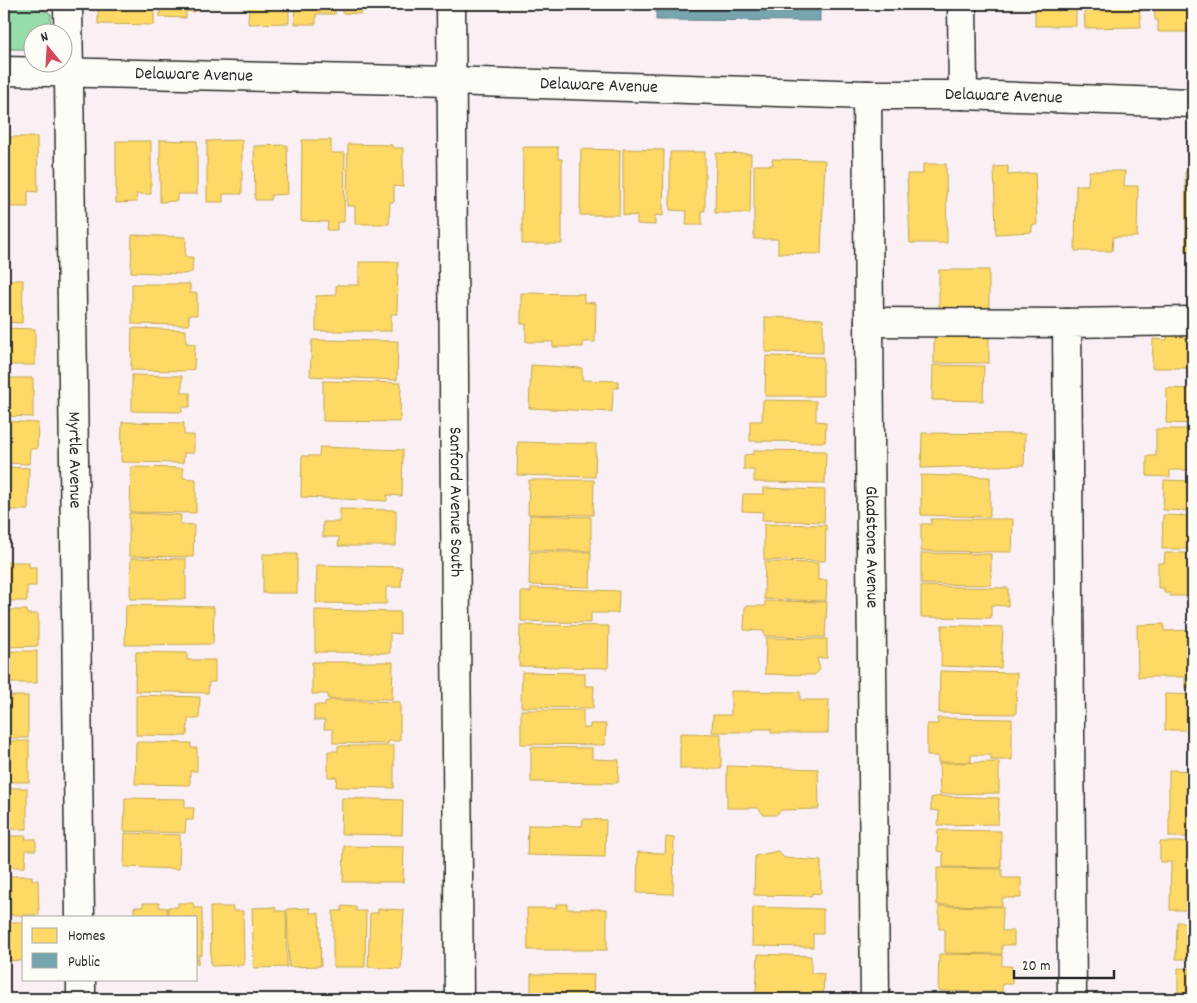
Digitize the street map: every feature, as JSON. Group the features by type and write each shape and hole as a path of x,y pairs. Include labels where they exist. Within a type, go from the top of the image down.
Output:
{"street":[{"name":"Myrtle Avenue","path":"68,4 68,22"},
{"name":"Sanford Avenue South","path":"451,4 459,999"},
{"path":"962,4 963,95"},
{"name":"Delaware Avenue","path":"4,71 22,71"},
{"name":"Myrtle Avenue","path":"68,72 80,916"},
{"name":"Delaware Avenue","path":"68,72 867,95 963,95 1193,103"},
{"name":"Gladstone Avenue","path":"867,95 875,999"},
{"path":"869,322 1067,323 1193,321"},
{"path":"1067,323 1072,999"},
{"path":"81,980 81,999"}],"green space":[{"path":"4,4 41,4 41,8 51,14 51,22 22,22 22,49 4,49"}],"building: Homes":[{"path":"98,4 154,4 154,25 98,24"},
{"path":"160,4 201,4 201,6 194,12 186,11 186,18 160,17"},
{"path":"249,4 289,4 289,23 248,24"},
{"path":"294,4 335,4 335,14 316,14 316,24 295,24"},
{"path":"342,4 362,4 361,14 342,13"},
{"path":"1035,4 1076,4 1076,26 1035,26"},
{"path":"1084,4 1139,4 1141,27 1085,28"},
{"path":"1154,4 1193,4 1193,32 1158,32 1158,20 1155,20"},
{"path":"4,136 6,136 7,190 4,190"},
{"path":"9,137 37,137 38,192 28,191 28,207 10,207"},
{"path":"160,140 197,141 197,194 177,194 177,201 160,202"},
{"path":"242,140 242,194 223,194 223,202 207,202 207,141"},
{"path":"302,140 331,140 331,153 345,153 344,222 337,222 337,230 327,230 328,222 301,221"},
{"path":"116,141 151,141 151,194 136,194 137,202 116,203"},
{"path":"348,144 392,145 392,148 403,148 403,187 394,186 394,202 390,202 389,224 355,224 355,206 347,206"},
{"path":"287,145 288,194 271,195 271,200 255,200 254,146"},
{"path":"523,147 558,147 558,159 562,159 562,244 522,244"},
{"path":"581,149 620,150 619,215 580,215"},
{"path":"623,149 664,150 663,216 655,215 655,225 637,224 637,216 623,215"},
{"path":"670,152 705,152 705,211 702,210 702,225 686,225 687,211 670,210"},
{"path":"716,153 751,154 750,213 715,213"},
{"path":"772,159 825,160 821,254 778,253 778,239 754,239 754,165 773,165"},
{"path":"923,164 946,164 947,243 910,243 907,174 923,174"},
{"path":"1008,166 1008,175 1035,173 1037,225 1032,225 1032,232 996,234 994,167"},
{"path":"1089,171 1125,171 1124,186 1138,186 1137,237 1113,237 1112,251 1075,251 1076,185 1088,185"},
{"path":"1185,172 1193,172 1193,252 1186,252"},
{"path":"132,235 186,237 185,257 193,257 192,272 184,274 131,272"},
{"path":"359,262 398,262 397,314 391,314 391,331 316,331 316,296 336,295 336,285 359,285"},
{"path":"939,270 989,270 989,308 939,308"},
{"path":"4,280 23,280 22,323 4,322"},
{"path":"132,284 190,284 190,293 197,293 197,315 189,315 189,325 132,324"},
{"path":"521,293 584,294 584,302 596,303 595,342 583,342 583,347 553,347 553,342 526,342 526,324 521,324"},
{"path":"765,317 823,319 823,353 765,352"},
{"path":"4,328 35,329 35,365 4,365"},
{"path":"132,328 186,330 186,343 195,344 194,369 185,371 131,370"},
{"path":"934,329 989,329 989,363 934,363"},
{"path":"1193,333 1193,384 1189,384 1189,368 1152,368 1153,339 1167,340 1167,334"},
{"path":"312,340 398,341 397,380 310,376"},
{"path":"766,356 823,357 823,396 765,396"},
{"path":"531,365 582,368 582,380 618,381 618,388 613,388 612,412 529,408"},
{"path":"933,365 984,366 983,401 932,400"},
{"path":"132,375 182,376 182,393 190,393 190,407 182,407 182,412 132,411"},
{"path":"4,378 33,378 33,417 4,416"},
{"path":"323,381 401,383 400,422 323,421"},
{"path":"1167,388 1193,389 1193,424 1166,423"},
{"path":"763,400 816,401 816,421 826,422 825,442 750,441 750,421 762,421"},
{"path":"4,421 38,423 37,449 30,449 29,464 4,463"},
{"path":"122,422 184,423 184,435 194,435 194,453 184,453 183,463 121,462"},
{"path":"1156,429 1193,429 1193,470 1170,470 1170,477 1147,476 1147,456 1156,456"},
{"path":"922,433 1025,434 1024,465 921,468"},
{"path":"518,442 596,444 595,477 517,475"},
{"path":"320,447 403,450 402,496 387,495 387,501 301,497 302,456 319,456"},
{"path":"754,450 826,451 825,483 754,482 754,470 744,470 744,455 754,454"},
{"path":"4,467 29,468 28,510 4,510"},
{"path":"131,467 183,468 183,478 196,479 196,513 130,512"},
{"path":"921,475 990,477 990,517 921,515"},
{"path":"529,480 594,480 593,515 528,514"},
{"path":"1164,480 1193,481 1193,511 1163,510"},
{"path":"764,488 825,490 824,522 762,520 763,512 742,511 743,494 764,494"},
{"path":"340,509 396,510 396,546 338,546 339,537 323,537 323,522 340,522"},
{"path":"129,513 181,515 180,524 194,525 193,557 129,556"},
{"path":"530,515 591,517 591,551 529,550"},
{"path":"1163,515 1193,516 1193,549 1162,549"},
{"path":"931,519 1013,519 1012,552 921,551 921,524 931,524"},
{"path":"764,524 826,525 825,561 764,560"},
{"path":"530,552 591,552 590,587 529,585"},
{"path":"921,553 991,554 991,585 921,584"},
{"path":"1165,553 1193,553 1193,596 1170,596 1170,593 1164,593 1164,588 1158,588 1158,563 1164,563"},
{"path":"263,554 297,554 297,593 263,593"},
{"path":"131,558 186,559 186,599 130,599"},
{"path":"4,562 29,562 29,567 36,567 36,586 27,586 27,601 4,601"},
{"path":"765,562 818,563 818,580 827,580 826,601 764,599"},
{"path":"317,565 402,567 401,587 386,587 386,604 316,603"},
{"path":"921,586 1008,588 1008,606 991,605 991,618 921,617"},
{"path":"531,588 619,591 618,613 591,613 591,623 521,621 521,592 531,592"},
{"path":"765,601 827,602 825,637 764,636 764,631 744,630 745,606 765,606"},
{"path":"126,605 214,607 213,644 125,645"},
{"path":"4,610 27,610 27,614 38,614 38,646 4,647"},
{"path":"315,610 400,612 400,634 390,633 390,653 315,652"},
{"path":"1164,624 1164,631 1193,630 1193,687 1185,687 1185,677 1138,677 1137,625"},
{"path":"520,625 609,626 608,668 519,666"},
{"path":"942,625 1003,627 1001,668 941,666"},
{"path":"766,638 827,639 827,658 817,658 820,670 814,675 765,674"},
{"path":"4,651 37,651 37,683 4,683"},
{"path":"136,652 187,653 187,660 215,660 215,682 209,682 208,693 135,691"},
{"path":"312,662 393,662 392,699 328,699 328,694 312,694"},
{"path":"940,671 1017,673 1016,714 939,713"},
{"path":"522,672 585,673 585,686 594,686 593,708 521,707"},
{"path":"731,691 800,692 800,700 829,700 828,733 771,733 771,729 754,729 753,732 712,732 713,715 731,715"},
{"path":"1165,694 1193,695 1193,730 1165,730"},
{"path":"136,695 200,697 199,719 188,719 187,736 136,735"},
{"path":"4,696 28,696 28,738 4,738"},
{"path":"332,700 400,702 400,741 388,741 388,744 333,743 333,729 324,729 325,720 314,720 314,705 325,705 325,702"},
{"path":"521,710 583,710 583,728 590,728 590,724 606,724 605,745 521,744"},
{"path":"937,718 1012,719 1012,760 991,760 991,755 971,755 971,762 938,762 938,756 927,756 927,724 938,724"},
{"path":"680,733 721,734 721,769 680,769"},
{"path":"4,741 29,741 29,782 4,782"},
{"path":"136,742 191,743 191,748 197,748 197,771 190,771 190,785 135,784"},
{"path":"338,746 394,746 394,788 336,787 337,777 328,777 328,751 338,751"},
{"path":"531,747 592,748 592,759 619,760 618,783 531,782"},
{"path":"999,762 999,793 940,794 939,763"},
{"path":"727,766 818,769 819,809 782,810 775,815 764,815 758,808 727,808"},
{"path":"1169,770 1193,771 1193,837 1169,837"},
{"path":"4,788 27,788 27,829 4,829"},
{"path":"940,796 999,798 998,824 938,825 939,811 931,810 931,798"},
{"path":"125,798 185,799 185,808 194,808 193,820 186,820 185,833 124,831"},
{"path":"342,798 403,800 402,835 341,834"},
{"path":"583,819 606,820 605,857 527,855 528,825 582,826"},
{"path":"938,830 1001,831 1001,868 943,867 943,852 937,851"},
{"path":"125,833 180,835 179,869 124,867"},
{"path":"4,836 26,836 25,839 36,839 36,850 26,850 25,867 4,867"},
{"path":"666,837 674,838 673,894 637,893 638,852 665,853"},
{"path":"1160,842 1193,842 1193,910 1170,910 1171,862 1160,862"},
{"path":"344,846 404,847 403,882 343,882"},
{"path":"778,851 784,858 821,861 821,894 812,893 811,896 754,895 755,856"},
{"path":"937,868 1002,869 1002,878 1021,878 1021,898 1002,898 1002,906 937,905"},
{"path":"4,876 32,876 32,880 38,880 39,915 4,915"},
{"path":"143,903 159,903 159,907 167,908 167,916 134,916 134,907 143,907"},
{"path":"178,903 193,903 194,908 202,908 202,955 199,955 198,964 198,916 168,916 168,907 178,907"},
{"path":"556,904 567,904 567,909 607,909 607,950 528,950 527,908 556,908"},
{"path":"342,906 356,907 356,911 366,911 365,967 333,967 333,911 342,911"},
{"path":"939,906 1003,907 1002,931 1014,931 1014,945 1002,945 1002,954 945,953 945,929 939,929"},
{"path":"210,907 233,907 233,911 243,911 244,965 211,966"},
{"path":"275,907 276,911 286,911 287,967 254,968 252,908"},
{"path":"753,907 823,909 823,934 813,934 813,947 752,946"},
{"path":"310,908 310,913 319,913 321,966 289,967 287,909"},
{"path":"378,909 404,910 401,969 368,967 370,913 378,913"},
{"path":"4,922 22,922 22,961 4,960"},
{"path":"1177,922 1193,922 1193,959 1176,959"},
{"path":"758,954 811,956 811,973 824,974 823,995 756,993"},
{"path":"939,954 1002,955 1002,966 1012,966 1012,984 1002,984 1002,992 938,991"},
{"path":"1178,968 1193,969 1193,999 1178,999"},
{"path":"531,974 594,975 593,999 531,999"},
{"path":"753,993 809,996 819,999 753,999"},
{"path":"939,993 1003,994 1003,999 939,999"}],"building: Public":[{"path":"656,4 820,4 820,21 656,20"}]}
